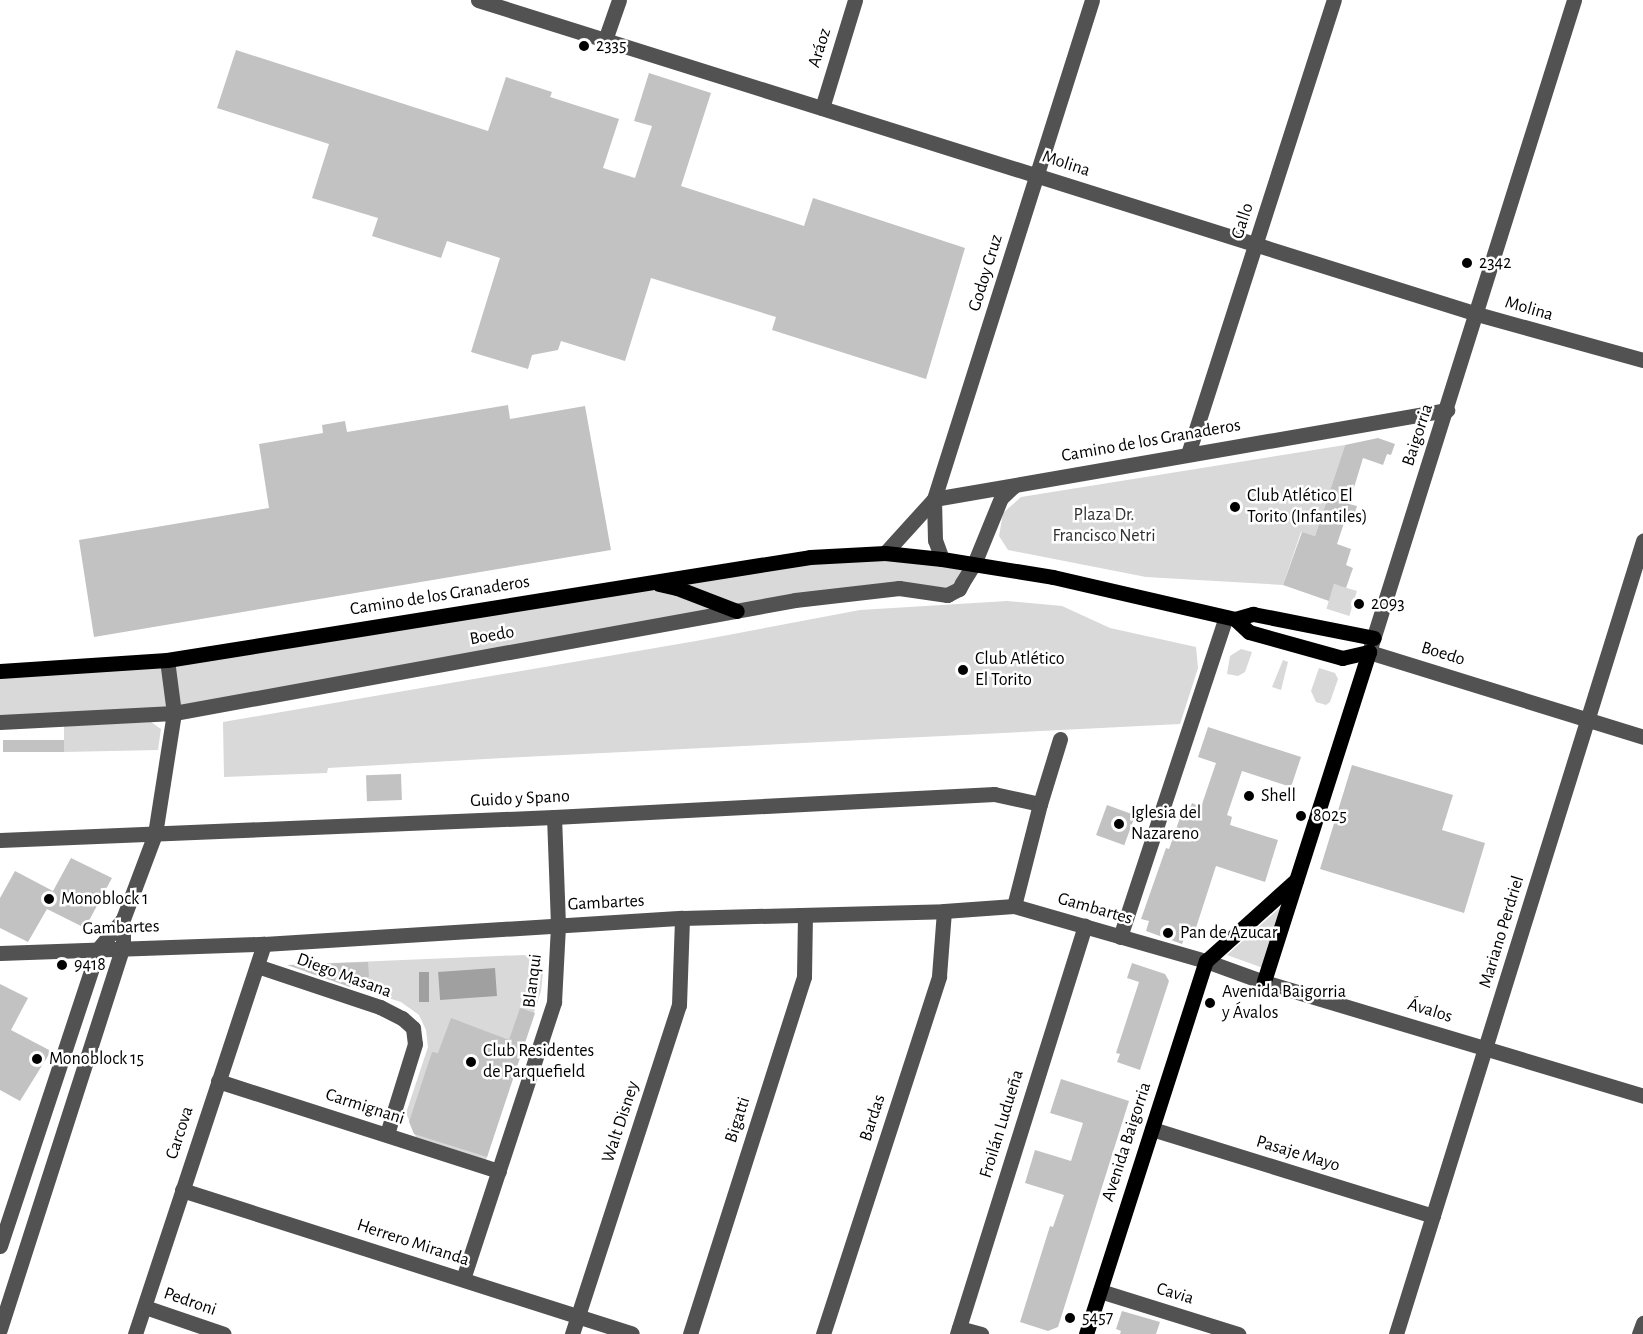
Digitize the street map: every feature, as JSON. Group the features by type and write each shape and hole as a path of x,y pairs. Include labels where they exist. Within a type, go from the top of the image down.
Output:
{"main road":[{"name":"Camino de los Granaderos","path":"0,671 167,660 810,557 885,553 942,559"},
{"name":"Boedo","path":"942,559 1053,577 1230,618 1249,632 1342,658 1371,645"},
{"path":"650,582 677,588 737,611"},
{"name":"Boedo","path":"1230,618 1252,614 1371,645"},
{"name":"Baigorria","path":"1264,982 1371,645"},
{"path":"1206,961 1296,880"},
{"name":"Avenida Baigorria","path":"1086,1334 1206,961"}],"street":[{"name":"Molina","path":"478,0 1477,314 1643,360"},
{"path":"605,40 619,0"},
{"name":"Aráoz","path":"822,108 855,0"},
{"name":"Godoy Cruz","path":"942,559 935,540 934,499 1092,0"},
{"name":"Gallo","path":"1188,454 1334,0"},
{"name":"Baigorria","path":"1371,645 1447,410 1574,0"},
{"name":"Camino de los Granaderos","path":"934,499 1447,410"},
{"name":"Boedo","path":"0,722 174,713 795,600 898,588 947,595 959,589 974,564 1001,498 1014,486"},
{"path":"885,553 934,499"},
{"name":"Mariano Perdriel","path":"1396,1334 1643,541"},
{"path":"1120,937 1230,618"},
{"name":"Boedo","path":"1371,645 1589,720 1643,736"},
{"path":"0,1246 98,949 123,919 154,834 174,713 167,660"},
{"path":"1014,906 1040,804 1060,739"},
{"name":"Guido y Spano","path":"0,840 554,817 994,794 1040,804"},
{"name":"Blanqui","path":"462,1279 554,1002 558,925 554,817"},
{"name":"Gambartes","path":"0,953 123,947 264,944 682,918 944,911 1014,906 1206,961"},
{"name":"Bardas","path":"823,1334 939,976 944,911"},
{"name":"Bigatti","path":"690,1334 804,977 805,915"},
{"name":"Walt Disney","path":"572,1334 680,1005 682,918"},
{"path":"0,1329 123,947 123,919"},
{"name":"Froilán Ludueña","path":"958,1331 1085,926"},
{"name":"Carcova","path":"135,1334 264,944"},
{"name":"Ávalos","path":"1206,961 1264,982 1643,1096"},
{"name":"Diego Masana","path":"258,966 380,1007 402,1018 413,1028 415,1044 387,1134"},
{"name":"Carmignani","path":"218,1081 499,1172"},
{"name":"Pasaje Mayo","path":"1152,1129 1433,1216"},
{"name":"Herrero Miranda","path":"182,1190 632,1334"},
{"name":"Cavia","path":"1100,1291 1238,1334"},
{"name":"Pedroni","path":"145,1307 224,1334"},
{"path":"1640,1334 1643,1323"},
{"path":"958,1331 981,1334"}],"green space":[{"name":"Club Atlético El Torito (Infantiles)","path":"1345,445 1315,536 1301,532 1283,585 1146,577 1008,550 999,536 1003,513 1021,497"},
{"path":"810,557 974,564 959,589 899,588 174,713 0,722 0,671 144,663"},
{"path":"1334,584 1357,591 1349,616 1326,609"},
{"path":"1007,601 1062,606 1110,628 1196,647 1198,668 1180,724 503,758 328,768 327,773 224,777 223,722 696,641 860,610"},
{"path":"1241,649 1252,652 1245,672 1238,676 1227,674 1230,656"},
{"path":"1283,660 1288,662 1281,690 1272,687"},
{"path":"1319,668 1335,673 1338,679 1330,702 1326,705 1316,702 1311,691"},
{"path":"151,722 161,729 158,750 64,752 64,726"},
{"path":"1285,903 1263,968 1227,955"},
{"name":"Club Residentes de Parquefield","path":"524,955 536,959 543,973 541,991 486,1160 416,1137 406,1113 428,1047 426,1030 419,1015 401,1002 306,972 308,964"}],"shaded area":[{"path":"495,968 497,996 440,1000 438,972"},
{"path":"419,972 429,972 429,1002 419,1002"}],"building":[{"path":"236,50 488,131 506,77 552,92 550,97 619,119 603,168 635,178 652,126 634,121 649,73 711,93 681,186 804,226 813,198 965,248 926,379 772,330 776,317 651,278 625,361 561,341 558,350 532,355 528,369 471,352 500,258 447,241 441,258 372,236 378,218 312,198 329,144 217,108"},
{"path":"508,405 510,419 585,406 611,550 94,637 79,540 269,508 259,444 323,433 322,425 345,421 347,432"},
{"path":"1378,438 1395,444 1391,455 1387,454 1383,465 1363,458 1349,504 1357,506 1352,522 1345,520 1337,544 1351,549 1346,565 1353,568 1346,588 1334,584 1329,601 1283,585 1302,532 1315,536 1345,445"},
{"path":"1208,727 1301,757 1291,787 1242,771 1227,815 1232,817 1230,825 1278,840 1265,882 1216,866 1193,937 1186,934 1182,944 1146,931 1149,921 1141,919 1166,848 1169,849 1182,812 1188,814 1192,803 1201,807 1216,763 1198,757"},
{"path":"3,740 64,740 64,752 3,752"},
{"path":"1352,765 1453,795 1442,830 1485,843 1464,913 1320,869"},
{"path":"401,774 402,800 367,801 366,775"},
{"path":"1107,805 1135,815 1124,845 1096,835"},
{"name":"Monoblock 1","path":"71,858 112,878 85,928 47,909 28,942 0,928 0,898 15,871 53,891"},
{"path":"368,962 369,977 351,979 350,987 287,965"},
{"path":"1132,963 1165,974 1169,981 1140,1070 1117,1062 1120,1054 1116,1053 1139,982 1127,978"},
{"path":"0,984 28,998 11,1030 51,1051 20,1101 0,1090"},
{"path":"520,1008 535,1013 487,1157 414,1134 409,1122 432,1052 438,1053 451,1018 509,1040"},
{"path":"1061,1079 1129,1101 1058,1327 1048,1331 1020,1322 1050,1226 1053,1227 1064,1195 1025,1183 1035,1150 1071,1161 1083,1123 1050,1113"},
{"path":"1122,1311 1160,1322 1156,1334 1120,1334 1121,1331 1116,1329"}],"place":[{"name":"2335","path":"584,46"},
{"name":"2342","path":"1467,263"},
{"name":"Club Atlético El Torito (Infantiles)","path":"1235,507"},
{"name":"2093","path":"1359,604"},
{"name":"Club Atlético El Torito","path":"963,670"},
{"name":"Shell","path":"1249,796"},
{"name":"8025","path":"1301,816"},
{"name":"Iglesia del Nazareno","path":"1119,824"},
{"name":"Monoblock 1","path":"49,899"},
{"name":"Pan de Azucar","path":"1168,933"},
{"name":"9418","path":"62,965"},
{"name":"Avenida Baigorria y Ávalos","path":"1210,1003"},
{"name":"Monoblock 15","path":"37,1059"},
{"name":"Club Residentes de Parquefield","path":"471,1062"},
{"name":"5457","path":"1070,1318"}],"park label":[{"name":"Plaza Dr. Francisco Netri","path":"1104,526"}]}
